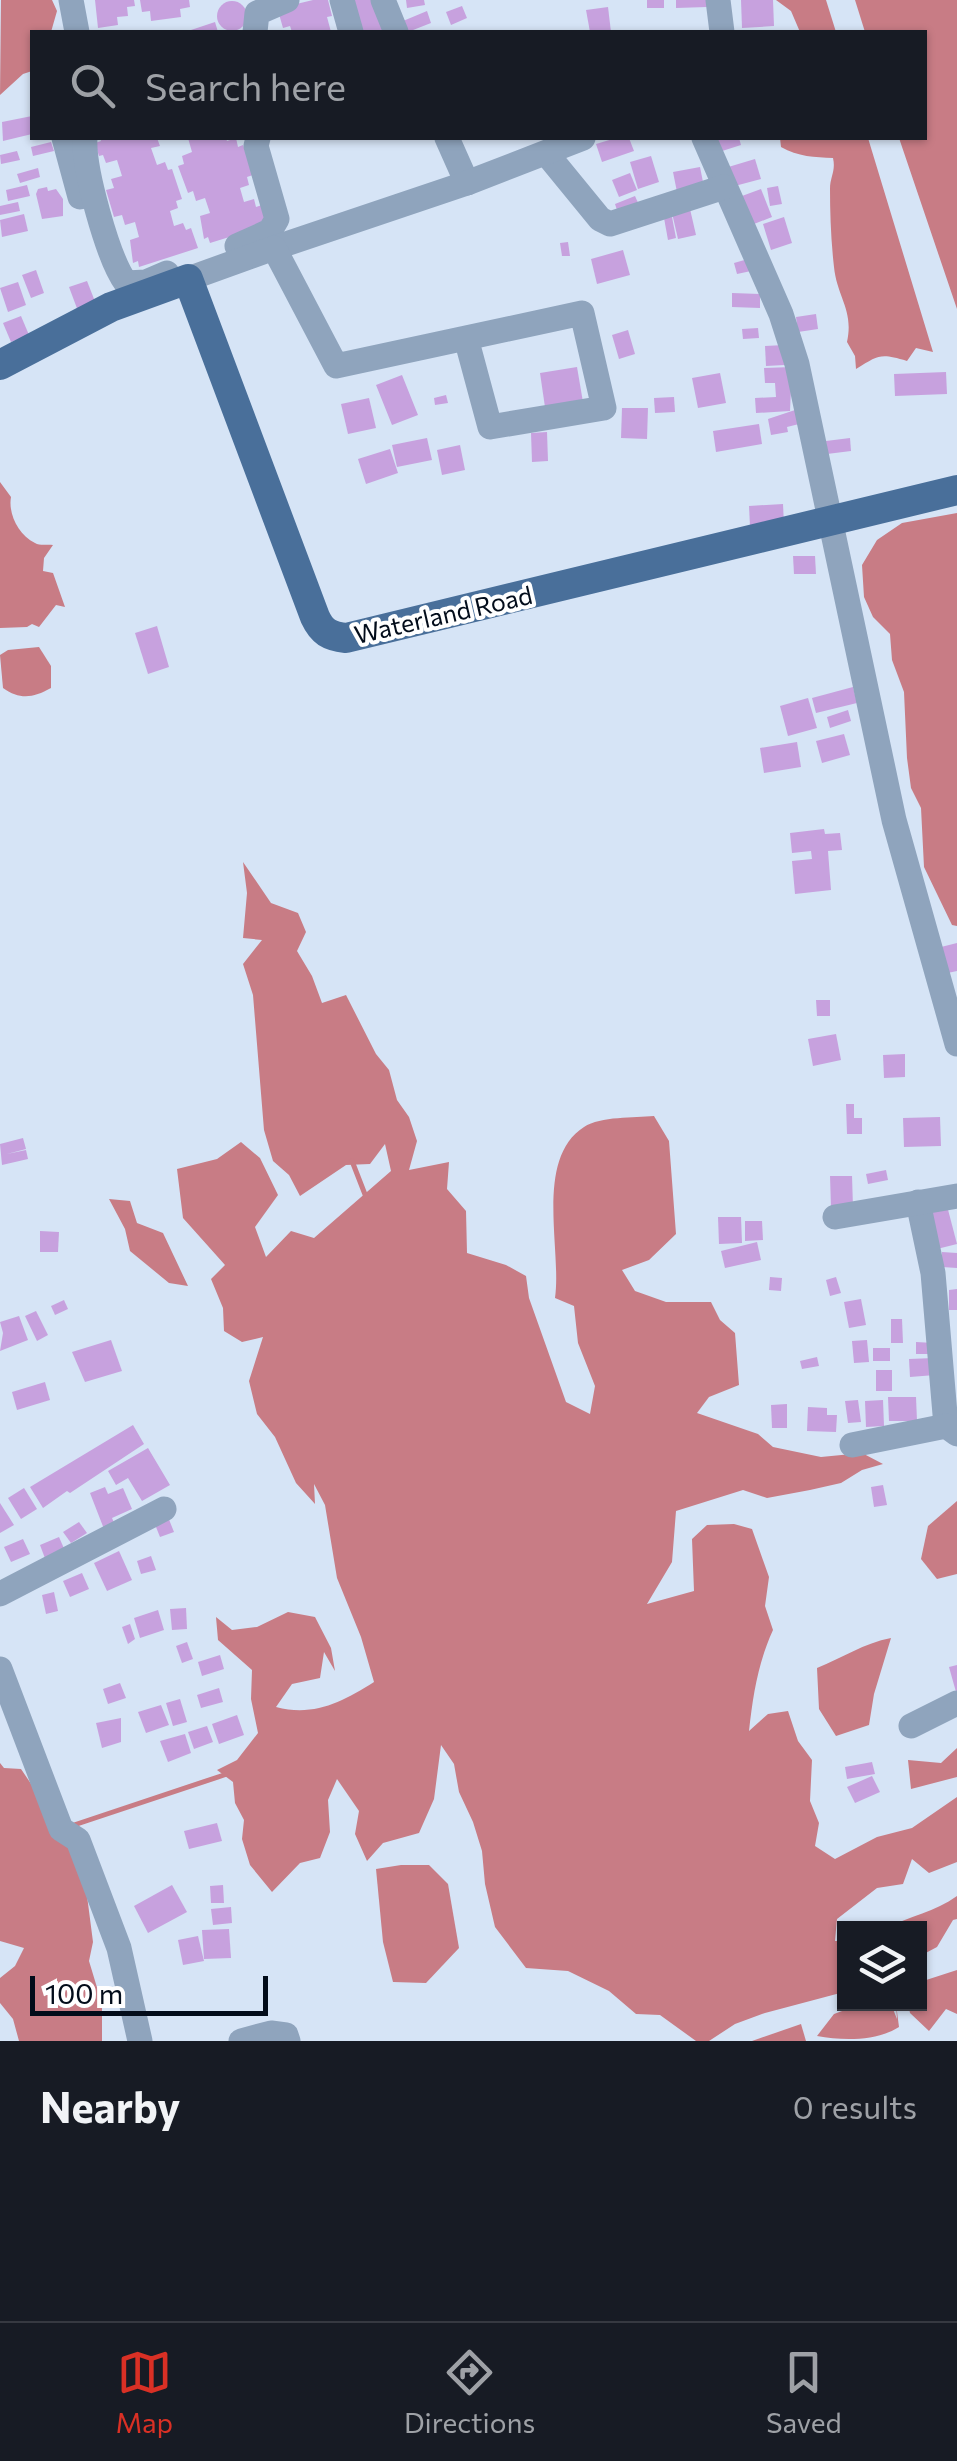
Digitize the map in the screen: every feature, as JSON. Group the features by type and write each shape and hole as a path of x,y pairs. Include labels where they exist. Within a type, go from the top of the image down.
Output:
{"main road":[{"path":"0,364 111,307 188,279"},
{"name":"Waterland Road","path":"188,279 315,617 321,630 331,636 346,638 957,490"}],"street":[{"path":"71,0 77,30"},
{"path":"83,0 88,30"},
{"path":"255,30 257,14 288,0"},
{"path":"342,0 350,30"},
{"path":"383,0 395,30"},
{"path":"718,0 722,30"},
{"path":"65,140 111,307"},
{"path":"86,140 105,236 117,271 126,283 146,282 270,230 276,219 258,140"},
{"path":"448,140 467,183"},
{"path":"188,279 467,183 579,140"},
{"path":"705,140 780,314 797,364 894,820 957,1044"},
{"path":"546,153 600,219 610,224 724,187"},
{"path":"274,248 336,366 466,338 582,314 604,408 490,427 466,338"},
{"path":"835,1217 957,1196"},
{"path":"852,1445 951,1430 933,1273 918,1202"},
{"path":"0,1594 164,1509"},
{"path":"0,1669 61,1829 78,1840 119,1948 140,2041"},
{"path":"911,1726 957,1702"},
{"path":"241,2041 271,2033 286,2036 288,2041"}],"shaded area":[{"path":"1,0 52,0 57,11 52,30 30,30 30,72 0,95"},
{"path":"776,0 826,0 835,30 799,30 791,11"},
{"path":"855,0 957,0 957,309 900,140 927,140 927,30 864,30"},
{"path":"780,140 869,140 933,352 916,348 907,361 880,357 856,369 855,356 847,342 847,312 834,267 830,198 833,158 807,156 781,147"},
{"path":"0,482 11,497 13,516 24,535 37,544 53,545 44,558 43,571 53,573 65,607 56,605 39,627 32,624 0,628"},
{"path":"957,513 957,926 952,925 924,867 921,808 911,788 907,758 904,692 892,660 890,634 873,617 864,597 862,565 877,540 902,523"},
{"path":"39,647 51,666 51,688 27,696 3,688 0,655 8,650"},
{"path":"243,862 271,903 298,913 306,932 297,951 322,1003 346,995 376,1054 389,1070 397,1100 409,1117 417,1141 409,1170 449,1162 447,1189 466,1211 467,1253 526,1276 529,1298 566,1402 590,1414 595,1386 578,1343 574,1306 555,1298 553,1206 559,1160 569,1142 591,1123 654,1116 669,1141 676,1234 649,1260 622,1270 635,1291 666,1302 711,1302 720,1320 735,1333 739,1385 709,1397 697,1413 758,1434 773,1447 821,1457 862,1453 883,1464 862,1470 841,1483 767,1498 743,1490 676,1511 672,1562 647,1604 694,1591 692,1539 707,1525 734,1524 752,1529 769,1577 765,1606 773,1630 757,1679 749,1731 768,1714 788,1711 798,1741 812,1760 810,1801 819,1823 815,1846 835,1859 877,1837 912,1828 957,1797 957,1862 929,1873 912,1859 903,1884 877,1888 837,1919 837,1994 765,2013 735,2024 709,2041 696,2041 660,2015 636,2014 609,1991 568,1971 526,1968 495,1927 482,1851 459,1792 454,1764 441,1745 434,1799 419,1833 383,1843 367,1861 355,1834 359,1811 337,1779 328,1800 330,1832 320,1858 300,1863 272,1892 250,1865 242,1839 244,1820 235,1803 233,1782 217,1770 237,1760 258,1733 251,1699 252,1670 218,1640 216,1617 232,1630 257,1627 288,1612 315,1617 331,1648 335,1671 324,1652 320,1678 292,1684 276,1707 303,1710 327,1706 374,1682 337,1578 325,1505 314,1484 315,1504 296,1483 275,1437 257,1414 249,1381 263,1337 242,1342 224,1331 223,1308 211,1279 225,1265 183,1218 177,1169 217,1159 241,1142 260,1158 278,1195 255,1227 266,1257 291,1231 314,1238 391,1171 385,1144 370,1164 346,1165 300,1196 289,1175 273,1161 264,1130 253,995 243,964 262,940 243,938 247,893"},
{"path":"109,1199 130,1201 137,1223 163,1233 188,1286 169,1283 130,1251 125,1229"},
{"path":"957,1501 957,1574 937,1579 921,1559 928,1526"},
{"path":"891,1638 869,1725 836,1736 819,1709 817,1668"},
{"path":"957,1748 957,1777 911,1789 908,1760 941,1763"},
{"path":"0,1763 4,1768 21,1769 71,1843 86,1888 93,1942 89,1961 102,2004 102,2041 19,2041 13,2019 0,2003 0,1978 15,1966 24,1948 0,1941"},
{"path":"429,1865 448,1884 459,1948 426,1983 393,1982 383,1942 376,1869"},
{"path":"957,1896 957,1919 937,1947 927,1952 927,1921 903,1921"},
{"path":"957,1970 957,2014 946,2009 929,2031 910,2011 927,2011 927,1980"},
{"path":"894,2011 897,2019 897,2011 899,2027 860,2039 817,2036 834,2014"},
{"path":"801,2024 806,2041 752,2041"}],"building":[{"path":"95,0 134,0 135,6 127,7 128,16 117,17 118,25 98,28"},
{"path":"140,0 189,0 190,7 180,9 181,17 151,21 150,11 142,12"},
{"path":"328,0 330,30 283,28 279,14 288,6"},
{"path":"351,0 373,0 384,30 362,30"},
{"path":"406,0 424,0 425,5 407,8"},
{"path":"647,0 664,0 664,8 647,8"},
{"path":"676,0 707,0 707,7 676,8"},
{"path":"741,0 773,0 774,26 742,28"},
{"path":"226,2 238,2 246,10 246,22 238,30 226,30 218,22 218,10"},
{"path":"462,6 467,18 451,25 446,12"},
{"path":"608,7 611,30 590,30 586,10"},
{"path":"427,11 431,23 407,30 403,21"},
{"path":"215,22 217,30 191,30"},
{"path":"30,116 30,134 3,141 2,122"},
{"path":"158,140 160,146 151,148 157,165 165,162 168,170 172,169 182,199 176,201 178,208 170,211 174,226 183,223 186,230 191,228 198,248 139,267 138,261 133,263 130,240 139,237 135,222 125,225 122,215 114,217 106,190 114,188 111,179 122,176 117,160 106,163 103,155 99,156 95,143"},
{"path":"189,140 236,140 238,147 243,145 253,175 247,177 249,185 240,188 244,202 254,199 256,207 262,205 268,225 210,243 208,237 204,239 200,216 210,213 205,198 196,201 193,191 188,193 178,166 184,164 182,156 192,152"},
{"path":"630,140 634,151 602,162 596,144"},
{"path":"716,140 740,140 741,145 719,152"},
{"path":"51,142 54,151 33,156 31,147"},
{"path":"17,151 20,160 1,164 0,155"},
{"path":"651,156 659,182 638,189 630,162"},
{"path":"755,159 761,179 731,187 725,168"},
{"path":"700,167 704,187 677,192 673,172"},
{"path":"38,168 40,177 20,183 17,174"},
{"path":"630,173 637,190 619,197 612,180"},
{"path":"27,185 30,196 8,201 6,190"},
{"path":"778,186 782,204 770,206 767,188"},
{"path":"47,187 48,191 56,189 63,199 63,216 42,219 36,194 38,189"},
{"path":"761,189 772,217 754,224 742,196"},
{"path":"635,196 639,205 618,213 615,204"},
{"path":"18,202 20,211 0,215 0,206"},
{"path":"690,209 696,235 678,239 672,213"},
{"path":"24,214 28,231 2,237 0,220"},
{"path":"672,217 676,238 668,240 664,218"},
{"path":"784,217 792,243 771,250 763,224"},
{"path":"568,242 570,256 562,256 560,243"},
{"path":"623,250 630,275 597,284 591,259"},
{"path":"748,259 751,271 737,274 734,263"},
{"path":"36,270 44,293 31,298 22,275"},
{"path":"87,281 96,304 78,311 69,287"},
{"path":"18,282 26,305 8,312 0,288"},
{"path":"732,293 760,294 760,308 732,307"},
{"path":"816,314 818,329 798,332 796,317"},
{"path":"21,316 29,335 11,342 3,323"},
{"path":"758,328 759,338 743,339 742,329"},
{"path":"628,330 635,354 619,359 612,335"},
{"path":"784,345 785,365 766,366 765,346"},
{"path":"577,367 584,408 546,414 540,373"},
{"path":"792,367 790,411 756,413 755,398 776,397 775,383 765,383 764,368"},
{"path":"946,372 947,394 895,396 894,374"},
{"path":"720,373 726,403 698,408 692,378"},
{"path":"402,375 418,415 392,425 376,385"},
{"path":"446,395 448,403 435,405 434,398"},
{"path":"674,397 675,412 655,413 654,398"},
{"path":"369,398 376,428 348,434 341,404"},
{"path":"622,408 648,408 647,439 621,438"},
{"path":"795,410 799,424 787,427 788,432 771,435 768,419"},
{"path":"759,424 762,444 716,452 713,431"},
{"path":"547,432 548,461 532,462 531,433"},
{"path":"427,438 432,460 397,467 392,445"},
{"path":"850,438 851,451 827,454 826,441"},
{"path":"460,445 465,470 442,475 437,450"},
{"path":"390,449 398,473 366,484 358,459"},
{"path":"783,504 784,525 750,526 749,506"},
{"path":"793,556 815,556 816,574 794,574"},
{"path":"157,626 169,667 148,674 135,633"},
{"path":"853,687 857,703 816,713 812,698"},
{"path":"808,698 817,728 788,736 780,706"},
{"path":"848,710 851,721 830,728 827,717"},
{"path":"844,734 850,755 822,763 816,741"},
{"path":"797,742 801,767 764,773 760,748"},
{"path":"824,829 825,834 840,833 842,850 828,851 831,890 795,894 792,861 812,859 811,851 792,853 790,833"},
{"path":"957,943 957,971 943,974 937,948"},
{"path":"816,1000 830,1000 830,1016 817,1016"},
{"path":"836,1034 841,1060 813,1066 808,1039"},
{"path":"905,1054 905,1077 884,1078 883,1055"},
{"path":"846,1104 854,1104 854,1118 862,1118 862,1134 847,1134"},
{"path":"940,1117 941,1146 904,1147 903,1118"},
{"path":"23,1138 26,1149 7,1154 26,1150 28,1159 2,1165 0,1144"},
{"path":"886,1170 888,1180 868,1184 866,1174"},
{"path":"830,1176 852,1176 853,1207 831,1208"},
{"path":"946,1202 957,1244 933,1250 922,1208"},
{"path":"718,1217 741,1217 742,1243 719,1244"},
{"path":"745,1221 762,1221 763,1240 745,1241"},
{"path":"40,1231 59,1232 58,1252 40,1252"},
{"path":"757,1242 761,1260 725,1268 721,1251"},
{"path":"942,1252 957,1253 957,1268 942,1267"},
{"path":"770,1277 782,1278 781,1291 769,1290"},
{"path":"836,1277 841,1293 830,1296 826,1280"},
{"path":"957,1289 957,1310 949,1310 949,1290"},
{"path":"861,1299 866,1325 849,1328 844,1302"},
{"path":"64,1300 68,1309 55,1315 51,1306"},
{"path":"36,1311 48,1335 37,1341 25,1316"},
{"path":"19,1316 28,1340 0,1351 0,1322"},
{"path":"891,1319 902,1319 903,1343 891,1343"},
{"path":"111,1340 122,1371 85,1382 72,1352"},
{"path":"867,1340 869,1362 854,1363 852,1341"},
{"path":"916,1342 934,1343 934,1354 916,1354"},
{"path":"873,1348 890,1348 890,1361 873,1361"},
{"path":"817,1357 819,1366 802,1369 800,1361"},
{"path":"934,1358 935,1375 910,1377 909,1359"},
{"path":"876,1370 892,1370 892,1391 876,1391"},
{"path":"45,1382 50,1400 17,1410 12,1392"},
{"path":"888,1397 916,1397 917,1421 889,1421"},
{"path":"858,1400 861,1422 848,1423 845,1401"},
{"path":"883,1400 884,1426 866,1427 865,1401"},
{"path":"787,1404 787,1428 772,1428 771,1405"},
{"path":"808,1407 827,1408 827,1415 837,1415 836,1432 807,1431"},
{"path":"133,1425 144,1444 43,1508 30,1487"},
{"path":"148,1448 170,1485 142,1501 128,1478 116,1485 108,1471"},
{"path":"883,1485 887,1505 874,1507 871,1487"},
{"path":"105,1487 108,1494 123,1488 132,1509 112,1518 115,1525 104,1529 90,1493"},
{"path":"24,1488 37,1509 21,1519 8,1498"},
{"path":"0,1503 14,1525 0,1533"},
{"path":"168,1517 174,1532 160,1537 154,1522"},
{"path":"79,1522 87,1533 71,1543 63,1532"},
{"path":"59,1537 66,1553 46,1561 40,1545"},
{"path":"23,1539 30,1554 11,1562 4,1547"},
{"path":"119,1551 132,1580 107,1591 94,1563"},
{"path":"151,1556 156,1570 141,1574 137,1561"},
{"path":"82,1573 89,1589 70,1597 63,1581"},
{"path":"54,1592 58,1611 46,1614 42,1595"},
{"path":"186,1608 187,1629 172,1630 170,1609"},
{"path":"158,1610 164,1630 140,1638 134,1618"},
{"path":"130,1624 135,1639 128,1644 122,1627"},
{"path":"187,1642 193,1659 182,1663 176,1646"},
{"path":"220,1655 224,1669 202,1676 198,1662"},
{"path":"957,1665 957,1692 956,1692 949,1667"},
{"path":"120,1683 126,1698 108,1704 103,1689"},
{"path":"219,1688 223,1702 201,1708 197,1695"},
{"path":"180,1699 187,1722 173,1726 166,1703"},
{"path":"161,1705 169,1725 146,1733 138,1712"},
{"path":"237,1715 244,1735 219,1744 212,1724"},
{"path":"121,1718 121,1742 102,1748 96,1723"},
{"path":"207,1726 213,1742 194,1749 188,1732"},
{"path":"185,1734 191,1753 168,1762 160,1741"},
{"path":"872,1762 875,1774 847,1779 845,1767"},
{"path":"872,1776 880,1792 855,1803 847,1787"},
{"path":"217,1823 222,1841 189,1849 184,1831"},
{"path":"172,1885 187,1912 148,1933 134,1906"},
{"path":"223,1885 224,1903 211,1903 210,1886"},
{"path":"231,1907 232,1923 213,1925 211,1909"},
{"path":"229,1929 231,1958 204,1959 202,1930"},
{"path":"198,1936 204,1961 183,1965 178,1940"}],"waterway":[{"path":"352,1161 366,1197"},
{"path":"74,1825 227,1774"}]}
